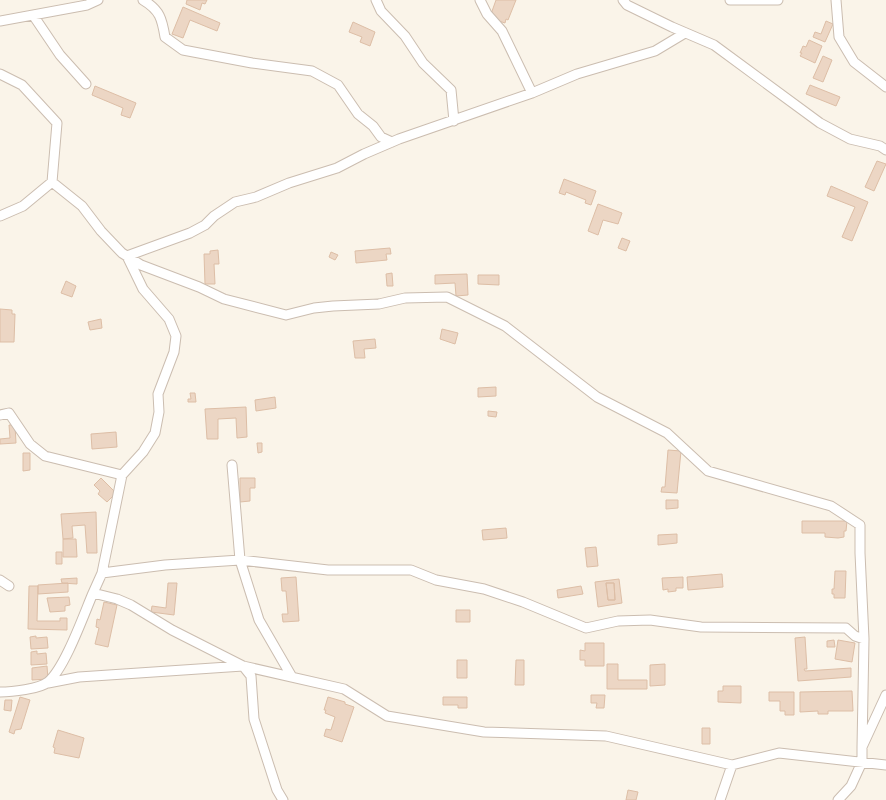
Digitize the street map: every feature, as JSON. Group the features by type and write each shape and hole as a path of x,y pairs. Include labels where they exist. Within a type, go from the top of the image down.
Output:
{"street":[{"path":"55,10 61,0"},
{"path":"0,21 87,5 98,0"},
{"path":"143,0 152,5 162,19 165,37 183,50 252,63 312,71 338,85 358,114 373,126 381,137 392,142"},
{"path":"376,0 381,11 405,36 423,62 451,90 454,121"},
{"path":"480,0 487,14 502,32 532,93"},
{"path":"623,0 627,4 714,45 820,123 850,139 880,146 886,150"},
{"path":"730,0 778,0"},
{"path":"836,0 839,37 854,62 886,87"},
{"path":"33,15 60,55 86,84"},
{"path":"127,256 190,233 205,225 214,216 235,202 256,197 289,183 337,168 392,142 532,93 577,74 656,51 686,33"},
{"path":"0,74 22,85 57,123 52,182 23,206 0,216"},
{"path":"52,182 82,206 101,231 122,253 141,265 191,283 224,299 286,315 314,308 379,304 405,298 447,297 505,326 598,397 667,433 708,471 831,506 860,525 864,638 862,762 851,786 838,800"},
{"path":"48,683 61,665 102,573 122,475 142,452 155,432 159,412 158,394 174,352 176,336 169,318 143,289 127,256"},
{"path":"0,415 9,412 30,444 45,456 122,475"},
{"path":"232,465 240,560 260,620 292,677"},
{"path":"102,573 165,565 240,560 328,570 411,570 436,580 484,589 523,602 586,628 618,621 650,620 701,627 846,628 854,636 864,638"},
{"path":"0,580 9,586"},
{"path":"93,593 117,599 131,605 172,630 244,666 344,689 387,716 484,732 606,736 732,765 779,753 886,765"},
{"path":"0,692 16,692 79,677 244,666"},
{"path":"244,666 251,676 254,719 283,800"},
{"path":"862,747 886,695"},
{"path":"720,800 732,765"}],"building":[{"path":"187,0 207,0 205,4 202,3 200,10 186,4"},
{"path":"496,0 516,0 505,23 493,19 491,14"},
{"path":"183,7 220,23 217,31 190,20 183,38 172,34"},
{"path":"826,21 833,24 825,42 813,37 815,32 821,34"},
{"path":"353,22 375,32 370,46 360,42 362,37 349,32"},
{"path":"809,40 822,46 815,63 800,56 803,46 806,47"},
{"path":"823,56 832,60 823,82 813,78"},
{"path":"810,85 840,97 836,106 806,94"},
{"path":"95,86 136,103 130,118 121,115 123,108 92,95"},
{"path":"877,161 886,164 874,191 865,187"},
{"path":"564,179 596,191 591,205 585,203 586,200 566,192 565,195 559,193"},
{"path":"831,186 868,202 852,241 842,237 855,207 827,196"},
{"path":"598,204 622,213 618,224 603,220 598,235 588,231"},
{"path":"622,238 630,241 626,251 618,248"},
{"path":"390,248 391,254 386,254 387,260 356,263 355,251"},
{"path":"218,250 219,264 214,264 215,284 205,284 204,254 210,254 210,251"},
{"path":"331,252 338,255 335,260 329,257"},
{"path":"392,273 393,286 387,286 386,274"},
{"path":"467,274 468,295 456,296 455,283 435,284 435,275"},
{"path":"478,275 499,275 499,285 478,284"},
{"path":"66,281 76,286 72,297 61,293"},
{"path":"0,309 12,310 12,314 15,314 14,342 0,342"},
{"path":"101,319 102,328 90,330 88,322"},
{"path":"442,329 458,333 455,344 440,339"},
{"path":"375,339 376,348 364,349 365,358 355,358 353,341"},
{"path":"496,387 496,396 478,397 478,388"},
{"path":"190,393 195,393 196,402 188,402 188,399 191,399"},
{"path":"275,397 276,408 256,411 255,400"},
{"path":"246,407 247,437 237,438 236,418 218,419 218,439 207,439 205,409"},
{"path":"488,411 497,412 496,417 488,416"},
{"path":"9,425 15,425 16,443 0,444 0,439 10,438"},
{"path":"116,432 117,447 92,449 91,434"},
{"path":"257,443 262,443 262,452 258,453"},
{"path":"668,450 681,451 677,493 661,492 662,487 665,487"},
{"path":"23,453 30,453 30,470 23,471"},
{"path":"101,478 116,493 107,502 98,494 100,491 94,485"},
{"path":"240,478 255,478 255,488 250,488 250,501 240,502"},
{"path":"666,500 678,500 678,508 666,509"},
{"path":"96,512 97,553 87,553 85,525 72,526 73,538 63,539 61,514"},
{"path":"802,521 847,521 846,531 844,531 844,537 838,538 825,537 825,533 802,533"},
{"path":"506,528 507,538 483,540 482,530"},
{"path":"677,534 677,543 658,545 658,535"},
{"path":"63,539 76,539 77,557 63,557"},
{"path":"596,547 598,566 587,567 585,548"},
{"path":"56,552 62,552 62,564 56,564"},
{"path":"835,571 846,571 845,598 834,598 834,594 832,594"},
{"path":"722,574 723,587 688,590 687,577"},
{"path":"296,577 299,621 283,622 282,614 288,614 286,591 282,591 281,578"},
{"path":"683,577 683,588 676,588 676,591 668,592 668,589 663,590 662,578"},
{"path":"77,578 77,584 62,583 61,579"},
{"path":"619,579 622,603 598,607 595,582","holes":["606,583 614,583 615,600 608,600"]},
{"path":"68,583 68,592 38,594 38,585"},
{"path":"168,583 177,583 174,615 151,612 152,606 166,608"},
{"path":"606,583 614,583 615,600 608,600"},
{"path":"29,586 38,586 37,621 60,621 60,618 67,618 67,630 28,629"},
{"path":"581,586 583,594 558,598 557,590"},
{"path":"69,597 70,605 65,606 65,611 50,612 47,598"},
{"path":"104,602 117,605 108,647 95,644 99,628 96,627 97,619 100,620"},
{"path":"456,610 470,610 470,622 456,622"},
{"path":"36,636 36,638 47,637 48,648 31,649 30,637"},
{"path":"805,637 807,669 804,669 805,671 851,668 851,677 798,681 795,638"},
{"path":"834,640 835,647 827,647 827,641"},
{"path":"838,640 855,643 852,662 835,659"},
{"path":"585,643 604,643 604,666 585,666 585,660 580,660 580,650 585,651"},
{"path":"37,651 37,654 46,653 47,664 31,665 31,652"},
{"path":"457,660 467,660 467,678 457,678"},
{"path":"516,660 524,660 524,685 515,685"},
{"path":"607,664 618,664 618,680 647,680 647,689 607,689"},
{"path":"665,664 665,685 650,686 650,665"},
{"path":"47,666 48,679 32,680 32,668"},
{"path":"723,686 741,686 741,703 718,702 718,691 723,691"},
{"path":"852,691 853,711 828,711 828,714 818,714 818,711 800,712 800,692"},
{"path":"769,692 794,692 794,715 785,715 785,711 780,711 780,701 769,701"},
{"path":"591,695 605,695 604,708 596,708 597,703 591,703"},
{"path":"20,697 30,700 21,729 15,730 14,734 9,732"},
{"path":"328,697 354,707 342,742 324,736 326,729 331,730 335,717 325,713 326,710 324,710"},
{"path":"443,697 467,697 467,708 458,708 458,705 443,705"},
{"path":"5,700 12,700 11,711 4,710"},
{"path":"702,728 710,728 710,744 702,744"},
{"path":"58,730 84,738 79,758 54,753 55,748 53,747"},
{"path":"628,790 638,792 636,800 626,800"}]}
